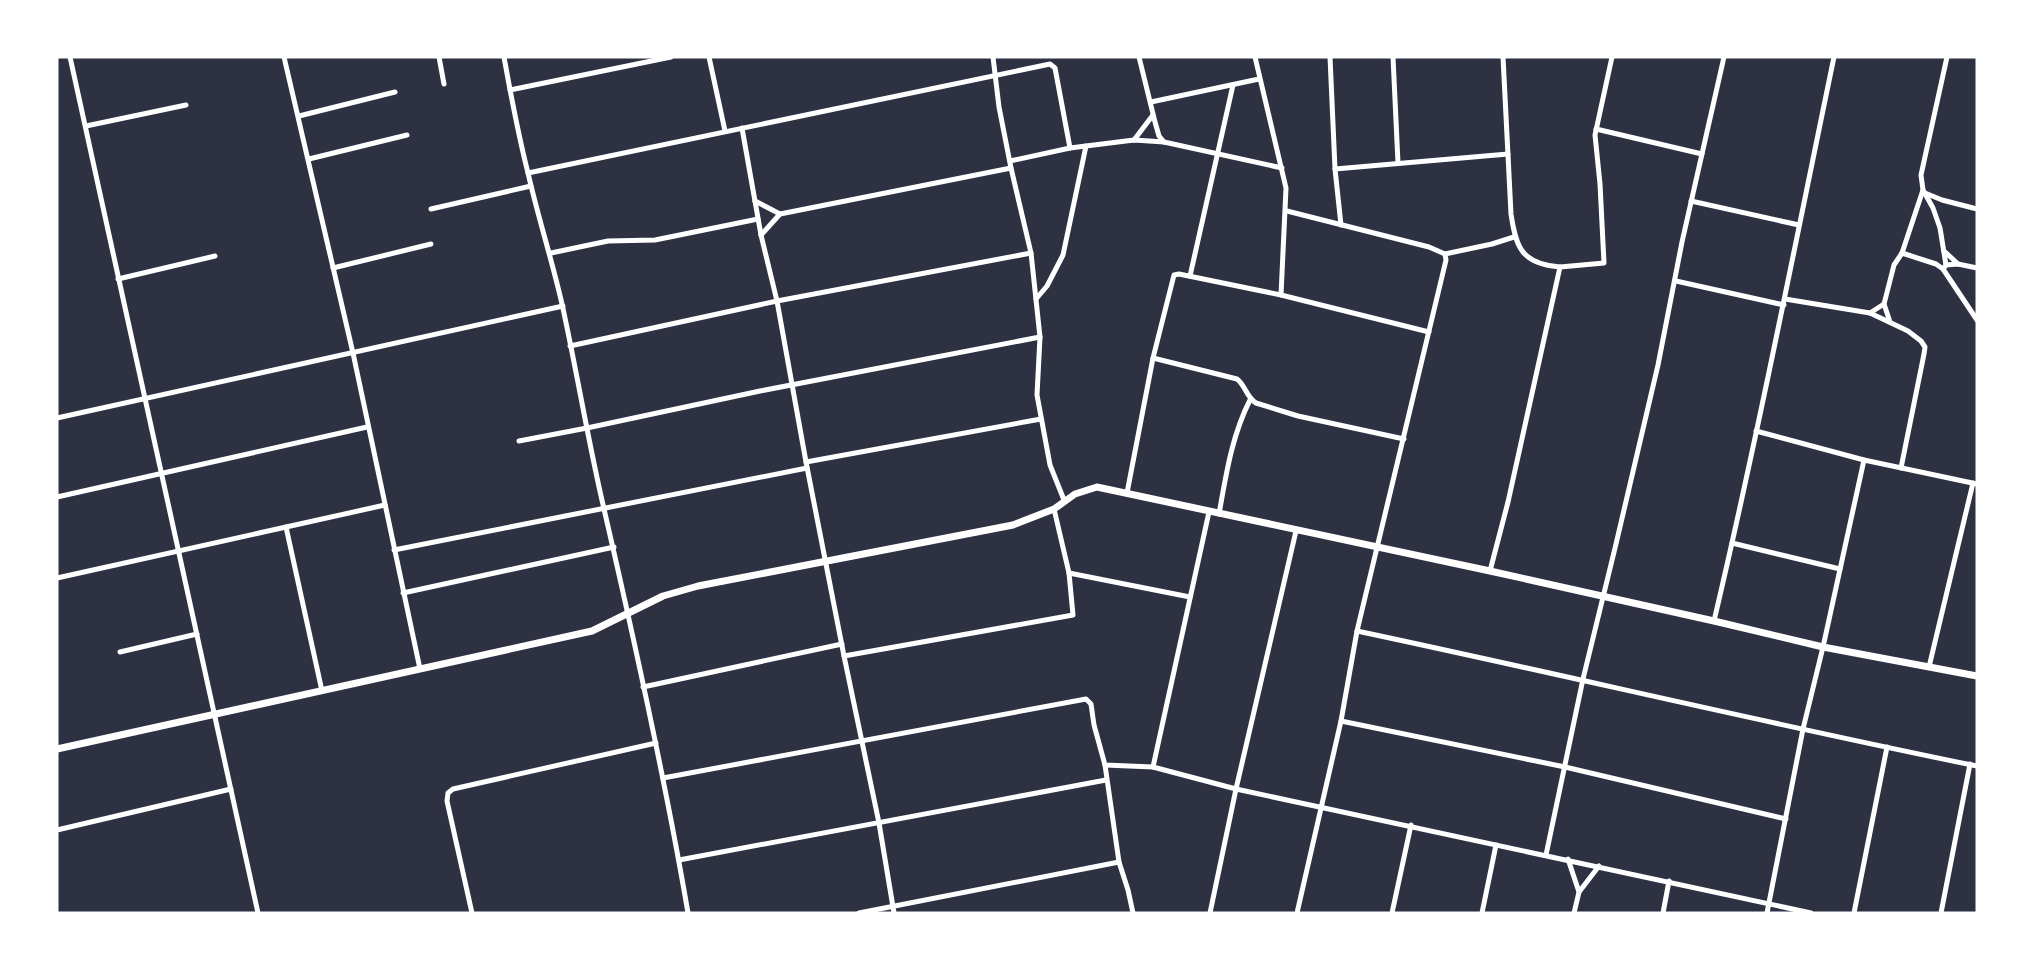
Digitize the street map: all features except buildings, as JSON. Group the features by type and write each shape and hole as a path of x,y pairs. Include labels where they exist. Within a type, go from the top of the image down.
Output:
{"street":[{"path":"70,57 258,913"},
{"path":"284,57 353,353 420,669"},
{"path":"439,57 444,84"},
{"path":"504,57 531,186 551,253 563,306 604,509 656,743 688,913"},
{"path":"510,90 670,57"},
{"path":"709,57 725,131"},
{"path":"993,57 999,107 1031,253 1040,338 1037,395 1050,465 1064,500"},
{"path":"1140,57 1153,115 1159,136 1164,142"},
{"path":"1255,57 1286,188 1287,212 1281,295"},
{"path":"1331,57 1335,169 1341,225"},
{"path":"1393,57 1398,163"},
{"path":"1503,57 1514,237 1519,248 1536,263 1560,267 1604,263 1596,129 1612,57"},
{"path":"1546,855 1582,679 1604,597 1724,57"},
{"path":"1714,621 1784,302 1834,57"},
{"path":"1947,57 1921,175 1924,192 1940,228 1944,267 1977,320"},
{"path":"528,172 1050,64 1054,66 1070,148"},
{"path":"1151,102 1259,79"},
{"path":"1190,276 1233,85"},
{"path":"299,116 395,92"},
{"path":"86,126 186,105"},
{"path":"1134,140 1153,115"},
{"path":"742,128 761,235 777,301 806,465 879,823 894,910"},
{"path":"1596,129 1702,154"},
{"path":"309,159 406,135"},
{"path":"1010,161 1070,148 1134,140 1164,142 1282,168"},
{"path":"1036,300 1047,286 1063,255 1086,146"},
{"path":"1335,169 1508,154"},
{"path":"761,235 780,214 1011,168"},
{"path":"430,209 531,186"},
{"path":"1924,192 1942,200 1977,209"},
{"path":"1890,322 1884,304 1894,266 1902,253 1924,192"},
{"path":"755,201 780,214"},
{"path":"1691,201 1799,225"},
{"path":"1287,212 1429,247 1445,254 1514,237"},
{"path":"551,253 608,241 655,240 759,219"},
{"path":"333,268 431,244"},
{"path":"1944,251 1958,264"},
{"path":"570,346 777,301 1031,253"},
{"path":"1902,253 1944,267 1958,264 1977,268"},
{"path":"1297,913 1341,721 1357,631 1429,333 1446,260 1445,254"},
{"path":"118,279 216,255"},
{"path":"1490,571 1508,502 1560,267"},
{"path":"1127,493 1153,358 1173,276 1176,273 1281,295 1429,333"},
{"path":"1676,281 1784,302 1870,313 1908,331 1921,341 1924,347 1901,468"},
{"path":"1870,313 1884,304"},
{"path":"57,418 563,306"},
{"path":"519,441 792,385 1040,338"},
{"path":"1153,358 1237,379 1242,383 1250,400 1256,403 1298,416 1404,439"},
{"path":"1219,514 1227,466 1237,430 1250,400"},
{"path":"394,550 1041,419"},
{"path":"57,497 163,475 367,427"},
{"path":"1756,431 1864,460 1975,484 1929,667"},
{"path":"1767,913 1803,729 1864,460"},
{"path":"57,749 592,632 663,596 698,586 996,529 1026,521 1054,509 1075,494 1097,487 1490,571 1823,647 1977,676"},
{"path":"57,578 178,549 385,505"},
{"path":"844,656 1073,615 1069,573 1054,509"},
{"path":"1153,767 1209,512"},
{"path":"286,527 322,691"},
{"path":"1210,913 1236,789 1296,531"},
{"path":"1732,543 1840,569"},
{"path":"403,593 614,547"},
{"path":"1069,573 1190,597"},
{"path":"1357,631 1977,766"},
{"path":"120,652 197,633"},
{"path":"643,687 842,644"},
{"path":"663,778 1086,699 1091,704 1105,765 1119,862 1128,890 1132,913"},
{"path":"1341,721 1565,767 1786,819"},
{"path":"472,913 447,801 448,794 453,789 656,743"},
{"path":"1854,913 1887,747"},
{"path":"1941,913 1970,764"},
{"path":"1105,765 1153,767 1236,789 1811,913"},
{"path":"679,860 1106,780"},
{"path":"57,830 231,789"},
{"path":"1392,913 1411,825"},
{"path":"1482,913 1496,845"},
{"path":"1568,859 1579,892"},
{"path":"859,913 894,910 1119,862"},
{"path":"1574,913 1579,892 1599,866"},
{"path":"1663,913 1669,881"}]}
